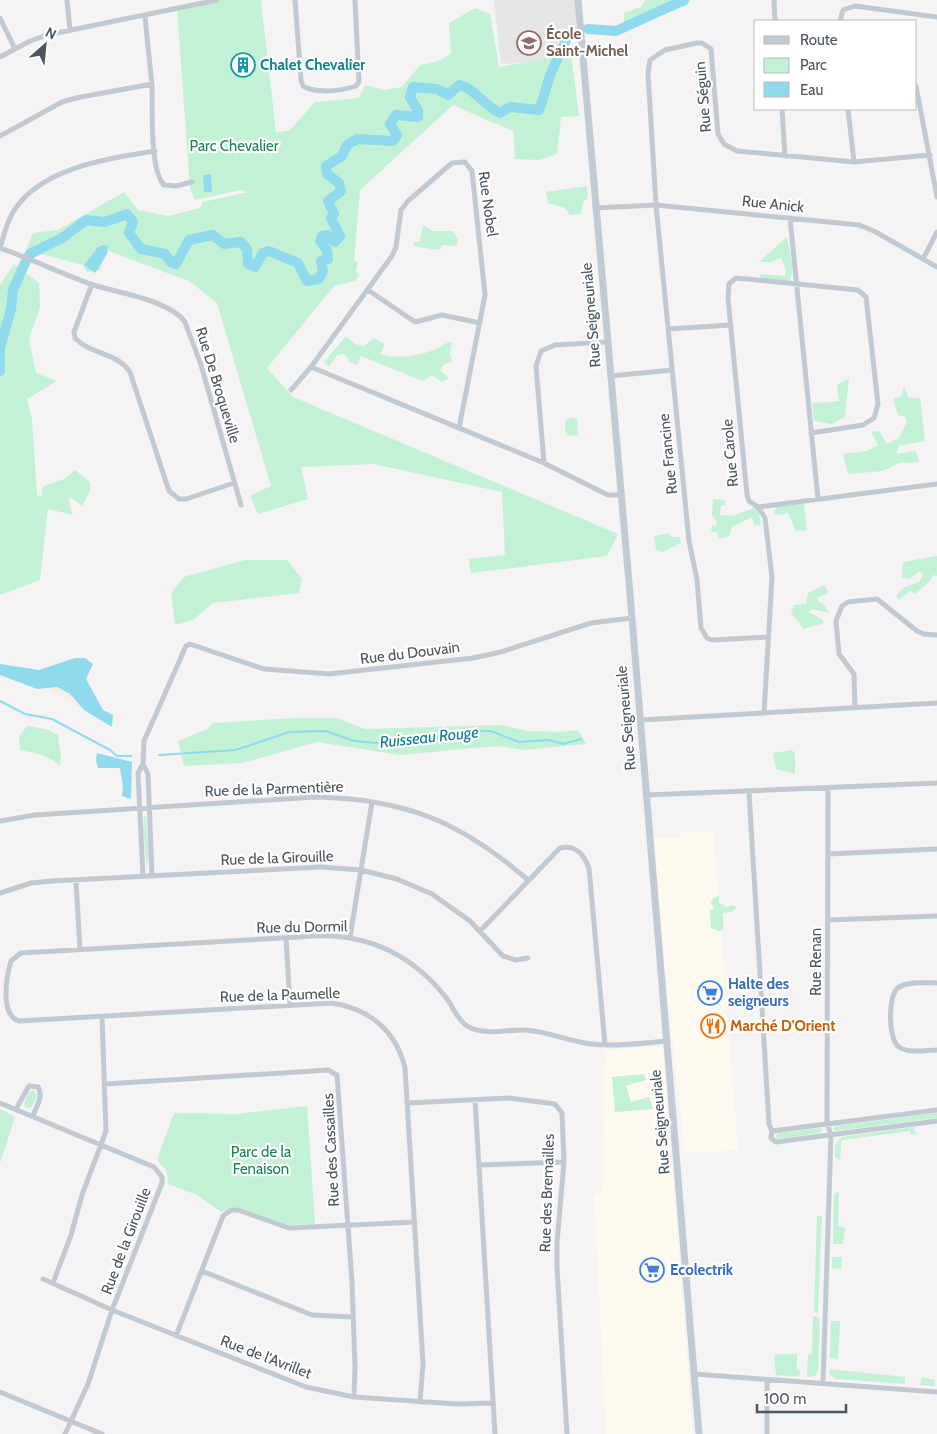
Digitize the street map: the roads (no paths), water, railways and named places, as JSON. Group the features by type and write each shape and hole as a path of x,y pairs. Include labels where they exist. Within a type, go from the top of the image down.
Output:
{"street":[{"path":"67,0 70,30"},
{"path":"0,57 30,41 70,30 216,0"},
{"path":"294,0 301,80 303,86 320,91 350,88 356,86 359,82 355,0"},
{"name":"Rue Seigneuriale","path":"578,0 668,1041 699,1434"},
{"path":"774,0 775,20"},
{"path":"840,20 843,10 855,6 937,18"},
{"path":"909,14 910,20"},
{"path":"145,16 152,84 155,151 160,180 164,185 176,186 192,182"},
{"path":"0,18 16,48"},
{"name":"Rue Séguin","path":"656,205 648,73 650,60 665,50 697,42 711,48 718,134 724,144 737,151 854,162 930,155"},
{"path":"0,136 62,102 152,84"},
{"path":"917,91 937,197"},
{"path":"782,110 786,156"},
{"path":"848,110 854,162"},
{"path":"0,248 14,209 41,185 72,169 102,160 155,151"},
{"name":"Rue Nobel","path":"291,390 311,367 392,256 396,247 401,210 408,201 452,163 465,162 472,172 478,210 485,295 459,428"},
{"name":"Rue Anick","path":"596,208 656,205 859,226 874,231 937,267"},
{"name":"Rue Francine","path":"656,205 689,541 697,580 703,633 707,638 720,640 768,637"},
{"path":"790,218 818,499"},
{"path":"923,259 937,232"},
{"name":"Rue De Broqueville","path":"0,248 92,284 161,306 181,316 201,365 241,505"},
{"name":"Rue Carole","path":"764,713 772,577 771,558 765,518 758,506 750,501 747,495 728,291 731,281 736,278 796,284"},
{"path":"92,284 74,332 75,338 84,346 118,359 130,372 169,491 179,499 186,499 234,483"},
{"path":"796,284 862,293 867,302 876,381 877,411 870,422 811,433"},
{"path":"368,290 415,322 442,315 480,323"},
{"path":"668,330 731,325"},
{"path":"544,463 536,366 541,351 555,345 607,342"},
{"path":"311,367 544,463 608,495 621,496"},
{"path":"610,376 672,370"},
{"path":"758,506 937,484"},
{"path":"855,708 854,674 839,654 837,647 836,621 842,606 848,602 877,599 917,631 924,634 937,635"},
{"name":"Rue du Douvain","path":"143,764 144,740 186,646 190,644 264,669 329,674 473,658 501,652 591,623 632,618"},
{"path":"640,720 937,703"},
{"path":"143,764 148,774 152,876"},
{"path":"143,764 138,773 143,876"},
{"path":"646,796 937,783"},
{"name":"Rue Renan","path":"824,1383 830,1135 827,1123 828,788"},
{"path":"749,792 771,1138 776,1142 937,1121"},
{"name":"Rue de la Parmentière","path":"0,821 35,815 316,797 372,802 409,809 453,826 483,843 528,880"},
{"path":"350,937 372,802"},
{"path":"480,931 560,848 574,848 585,858 589,868 605,1045"},
{"path":"828,854 937,849"},
{"name":"Rue de la Girouille","path":"0,893 31,883 320,867 361,870 397,879 432,894 480,931 503,956 516,960 528,958"},
{"path":"76,881 80,950"},
{"path":"828,920 937,916"},
{"name":"Rue du Dormil","path":"80,950 286,938 350,937 388,949 417,967 447,998 460,1019 476,1031 528,1030 563,1039 605,1045 668,1041"},
{"path":"286,938 290,1005"},
{"name":"Rue de la Paumelle","path":"80,950 15,956 8,971 6,990 7,1014 12,1019 19,1021 332,1003 359,1010 371,1016 393,1037 401,1053 405,1068 408,1103 423,1364 420,1402"},
{"path":"937,983 901,986 893,993 891,999 891,1034 895,1044 905,1050 937,1050"},
{"path":"53,1283 72,1234 82,1195 102,1145 108,1120 102,1017"},
{"name":"Rue des Cassailles","path":"106,1084 328,1070 333,1072 339,1081 355,1367 354,1397"},
{"path":"16,1110 25,1090 29,1086 38,1087 41,1091 33,1116"},
{"name":"Rue des Bremailles","path":"408,1103 509,1098 555,1104 562,1113 564,1162 557,1250 568,1434"},
{"path":"476,1100 495,1434"},
{"name":"Rue de la Girouille","path":"0,1103 154,1167 162,1177 162,1183 112,1310 88,1384 65,1434"},
{"path":"772,1131 937,1110"},
{"path":"480,1165 564,1162"},
{"path":"176,1336 223,1216 231,1210 238,1210 289,1228 414,1222"},
{"path":"202,1271 312,1315 351,1317"},
{"name":"Rue de l'Avrillet","path":"43,1279 112,1310 286,1381 337,1395 354,1397 457,1404 493,1403"},
{"path":"695,1374 937,1392"},
{"path":"767,1380 767,1434"},
{"path":"0,1392 102,1434"}],"water":[{"path":"211,174 212,192 204,192 203,175"},
{"path":"108,246 107,254 95,273 84,265 98,247"},
{"path":"75,658 85,658 93,664 86,679 103,710 113,715 112,727 84,710 70,694 57,687 37,689 0,675 0,664 39,670"},
{"path":"97,753 132,762 131,799 122,796 123,787 120,768 98,768"}],"waterway":[{"path":"588,29 616,31 684,0"},
{"path":"0,371 0,348 11,309 13,290 30,254 62,238 86,220 105,222 127,214 133,222 129,233 141,249 165,254 171,262 176,264 189,240 213,235 224,244 241,242 247,249 248,264 255,267 263,253 269,251 298,263 307,281 319,279 323,271 321,261 328,259 327,250 320,241 322,236 327,235 335,242 340,236 331,218 334,214 328,201 341,191 339,183 327,174 326,166 342,156 347,145 357,139 393,141 397,135 390,124 396,115 418,117 418,111 410,97 413,87 437,89 448,95 459,85 470,90 500,113 510,107 539,110 552,71 568,34"},
{"name":"Ruisseau Rouge","path":"0,701 25,714 52,719 110,750 117,756 131,756"},
{"name":"Ruisseau Rouge","path":"159,755 236,750 289,732 326,731 354,741 389,744 461,736 478,731 491,731 519,742 548,740 563,744 581,739"}],"place":[{"name":"École Saint-Michel","path":"529,43"},
{"name":"Chalet Chevalier","path":"243,65"},
{"name":"Halte des seigneurs","path":"710,993"},
{"name":"Marché D'Orient","path":"713,1026"},
{"name":"Ecolectrik","path":"652,1270"}],"park label":[{"name":"Parc Chevalier","path":"234,146"},
{"name":"Parc de la Fenaison","path":"261,1160"}]}
